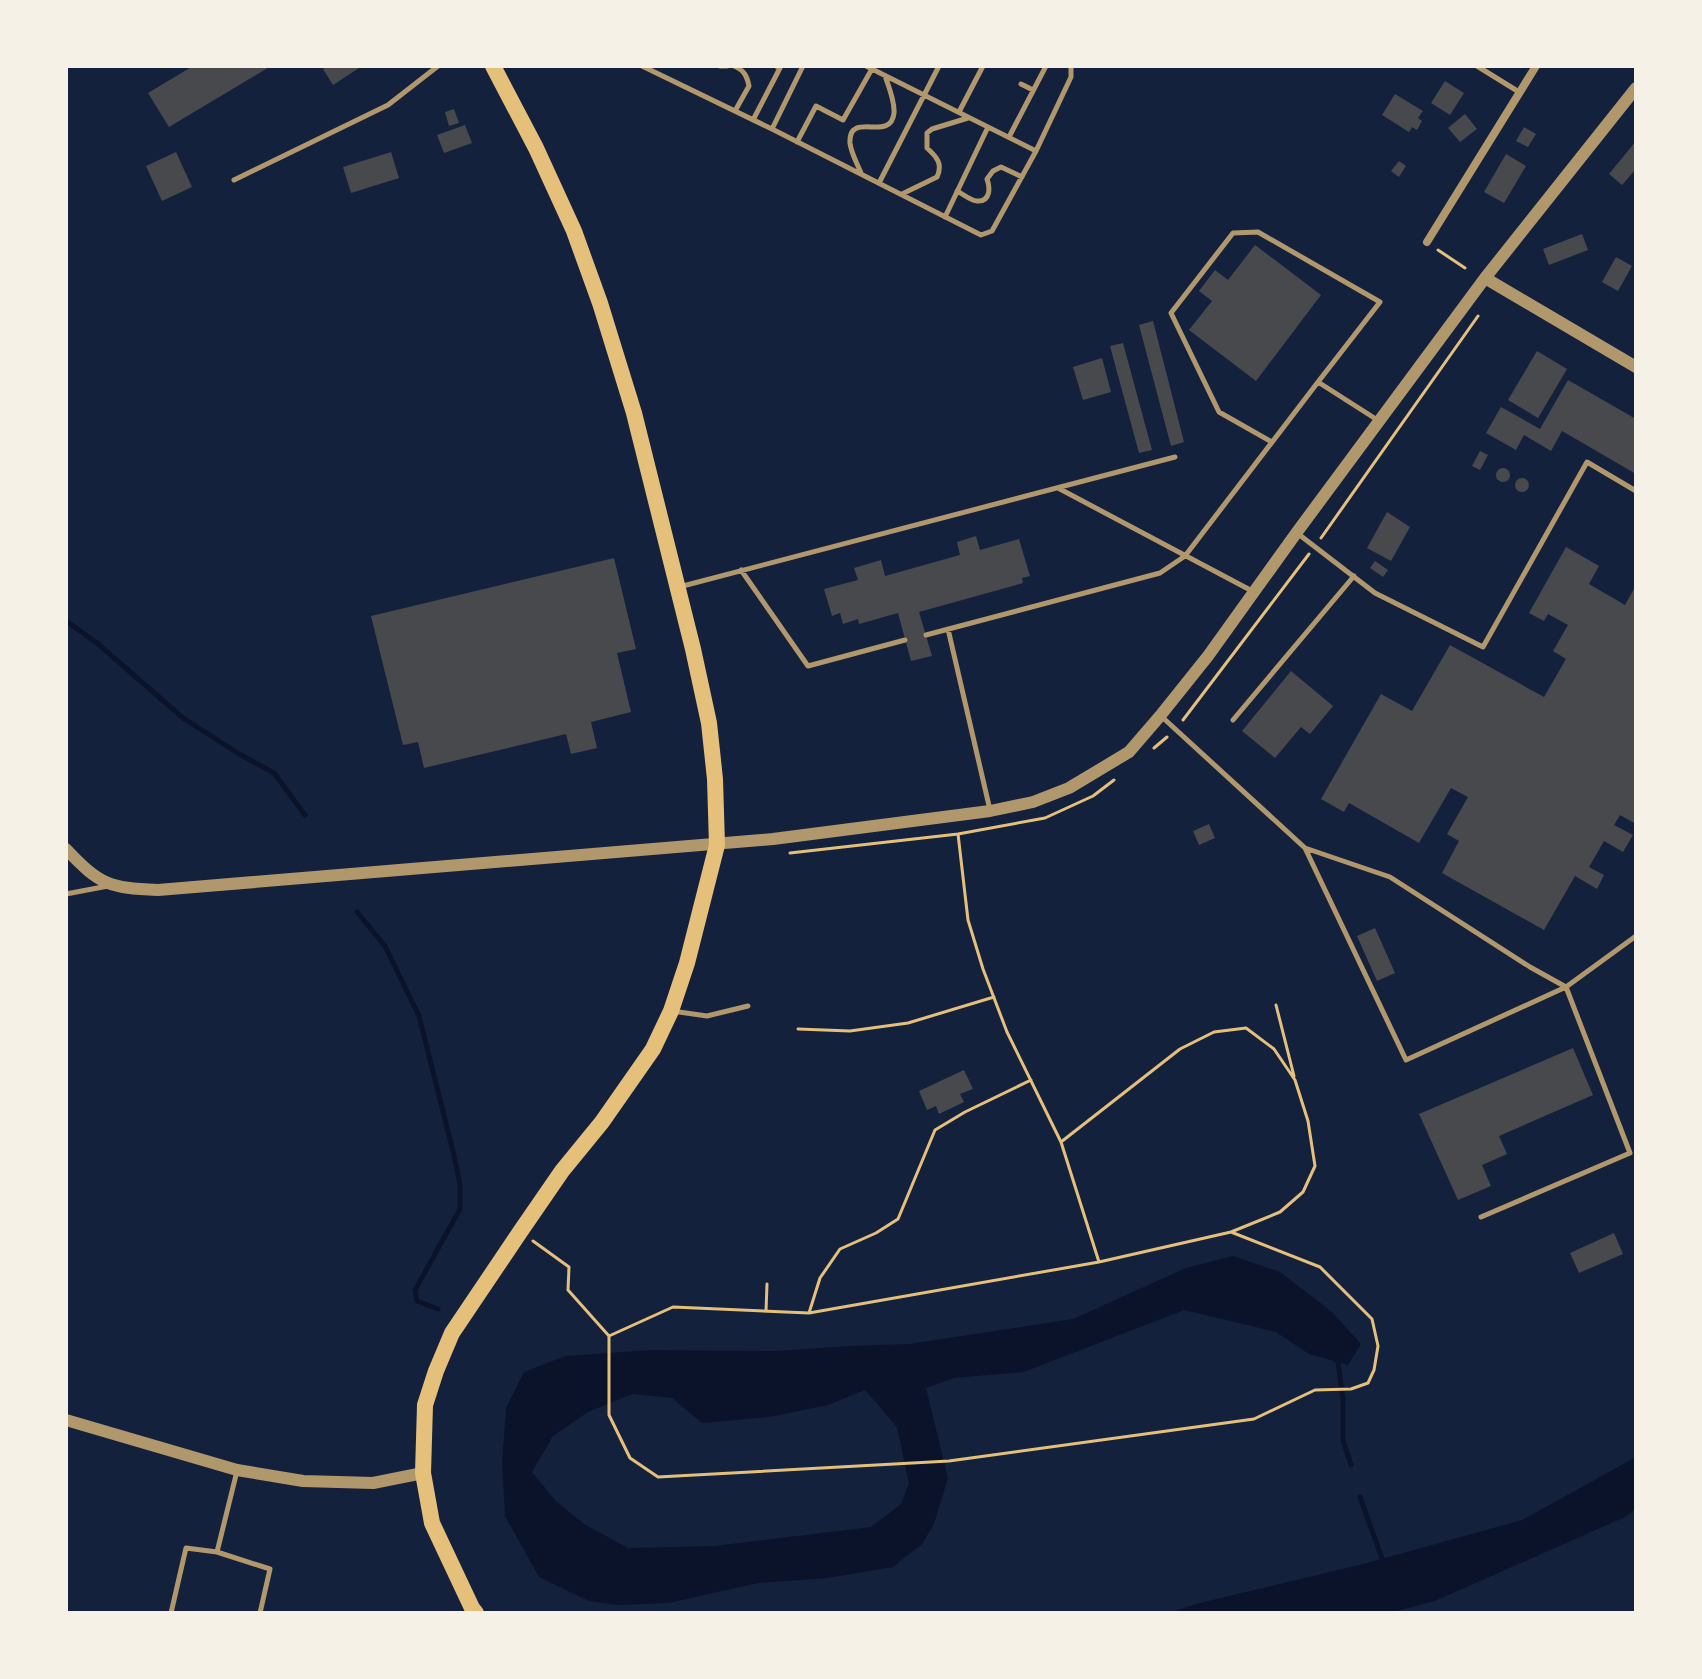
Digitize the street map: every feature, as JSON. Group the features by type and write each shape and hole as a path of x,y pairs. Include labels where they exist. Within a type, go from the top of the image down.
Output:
{"main road":[{"path":"476,1613 432,1523 423,1473 425,1405 452,1333 562,1171 602,1122 653,1049 671,1011 687,963 717,845 709,723 634,413 574,231 536,148 493,66"}],"street":[{"path":"1427,242 1536,66"},
{"path":"66,849 87,871 110,885 158,890 773,839 990,811 1033,802 1069,788 1129,752 1160,716 1208,656 1485,278 1636,88"},
{"path":"1485,278 1636,367"},
{"path":"66,1420 237,1470 303,1481 373,1483 423,1473"}],"lane":[{"path":"234,180 388,105 438,66"},
{"path":"642,66 981,235 992,231 1036,151 1071,77 1071,66"},
{"path":"656,73 660,66"},
{"path":"720,66 727,66"},
{"path":"734,66 747,77 749,86 735,111"},
{"path":"753,120 780,68 776,66"},
{"path":"772,129 803,66"},
{"path":"879,183 939,66"},
{"path":"959,112 983,66"},
{"path":"1009,137 1046,66"},
{"path":"1477,66 1520,92"},
{"path":"797,142 816,106 843,120 870,67 1036,151"},
{"path":"861,174 850,139 858,127 888,126 894,118 895,109 885,75"},
{"path":"1021,84 1033,90"},
{"path":"901,194 937,177 940,170 936,156 927,148 927,133 969,117"},
{"path":"945,217 988,127"},
{"path":"957,191 976,202 983,201 989,195 987,179 993,171 1001,167 1022,177"},
{"path":"926,635 1160,573 1185,556 1380,302 1258,232 1233,233 1171,313 1219,412 1272,442"},
{"path":"1318,382 1380,422"},
{"path":"678,587 1175,457"},
{"path":"1297,532 1375,593 1483,647 1587,462 1636,491"},
{"path":"1057,488 1254,592"},
{"path":"741,570 808,666 905,640"},
{"path":"1233,720 1354,576"},
{"path":"948,629 990,811"},
{"path":"1160,716 1305,848 1406,1060 1566,987 1636,936"},
{"path":"1305,848 1390,877 1566,987 1630,1153 1481,1217"},
{"path":"66,894 110,885"},
{"path":"671,1011 707,1016 748,1006"},
{"path":"217,1552 237,1470"},
{"path":"171,1613 186,1548 217,1552 270,1569 260,1613"}],"path":[{"path":"1427,242 1465,268"},
{"path":"791,853 958,834 968,920 1007,1032 1061,1142 1099,1262"},
{"path":"798,1029 850,1031 908,1023 994,997"},
{"path":"609,1336 673,1307 809,1313 1099,1262 1231,1232 1280,1212 1303,1192 1315,1166 1308,1121 1276,1005"},
{"path":"1061,1142 1180,1049 1214,1032 1246,1028 1274,1049 1295,1080"},
{"path":"809,1313 820,1278 840,1249 898,1219 935,1130 1031,1080"},
{"path":"520,1232 569,1267 568,1290 609,1336 609,1415 630,1458 658,1477 949,1461 1254,1419 1315,1390 1351,1389 1368,1383 1374,1370 1378,1346 1372,1319 1320,1267 1231,1232"},
{"path":"766,1311 767,1284"}],"water":[{"path":"1233,1256 1280,1272 1332,1312 1361,1344 1348,1365 1309,1354 1276,1332 1184,1310 1024,1372 954,1378 926,1388 948,1478 934,1524 922,1544 893,1567 828,1578 758,1583 669,1603 617,1605 589,1601 539,1577 505,1516 502,1462 506,1408 524,1372 565,1356 651,1350 775,1351 909,1344 1073,1319 1186,1268","holes":["865,1390 897,1427 909,1483 901,1504 871,1527 714,1546 628,1548 584,1524 556,1501 532,1472 553,1436 588,1412 632,1394 672,1398 702,1423 769,1417 828,1405"]},
{"path":"1636,1457 1636,1509 1625,1517 1435,1601 1389,1613 1169,1613 1522,1520"}],"building":[{"path":"193,66 271,66 169,127 148,93"},
{"path":"328,66 359,68 333,85 323,69"},
{"path":"1445,81 1464,93 1450,115 1431,103"},
{"path":"1395,94 1423,111 1418,118 1422,121 1417,130 1412,127 1409,132 1382,115"},
{"path":"454,109 459,123 449,126 445,112"},
{"path":"1465,114 1477,129 1460,142 1448,128"},
{"path":"465,125 472,143 444,153 437,135"},
{"path":"1524,127 1536,134 1528,147 1516,141"},
{"path":"1636,141 1636,169 1622,185 1609,174"},
{"path":"176,152 192,187 162,201 146,166"},
{"path":"391,152 399,178 351,193 343,167"},
{"path":"1506,154 1526,166 1504,203 1484,192"},
{"path":"1399,161 1406,166 1399,177 1391,171"},
{"path":"1582,234 1588,250 1549,265 1543,249"},
{"path":"1255,245 1321,295 1256,381 1189,330 1212,301 1199,291 1215,270 1228,280"},
{"path":"1616,257 1632,266 1618,291 1602,282"},
{"path":"1153,321 1184,442 1171,446 1139,325"},
{"path":"1123,343 1152,450 1139,453 1110,346"},
{"path":"1537,351 1567,369 1538,418 1508,400"},
{"path":"1102,358 1111,392 1083,400 1073,367"},
{"path":"1568,380 1636,419 1636,474 1562,431 1551,451 1524,435 1516,450 1486,433 1501,407 1540,429"},
{"path":"1480,451 1488,455 1480,470 1472,466"},
{"path":"1503,468 1510,475 1503,482 1496,475"},
{"path":"1522,478 1529,485 1522,492 1515,485"},
{"path":"1387,512 1410,527 1391,561 1367,548"},
{"path":"976,536 980,550 1019,539 1030,576 1022,578 1023,583 919,612 932,656 911,661 898,613 859,624 858,619 843,624 840,613 832,616 824,589 858,580 854,568 881,560 885,576 960,555 957,542"},
{"path":"1566,547 1599,566 1589,584 1625,605 1636,585 1636,824 1620,815 1614,825 1633,835 1623,852 1604,841 1589,867 1604,875 1597,889 1575,876 1544,930 1442,873 1459,841 1447,834 1468,797 1451,788 1419,843 1349,803 1344,812 1321,799 1381,694 1412,711 1450,645 1544,697 1566,659 1553,651 1568,625 1548,614 1544,621 1529,613"},
{"path":"614,558 636,649 617,653 631,712 591,722 597,748 571,754 566,734 424,768 418,742 403,745 371,616"},
{"path":"1375,561 1388,570 1383,577 1370,568"},
{"path":"1291,671 1333,706 1310,734 1301,727 1275,758 1242,731"},
{"path":"1209,824 1215,838 1199,845 1193,831"},
{"path":"1375,928 1395,973 1377,981 1357,936"},
{"path":"1573,1048 1593,1095 1499,1136 1507,1154 1482,1165 1491,1186 1458,1200 1419,1114"},
{"path":"964,1070 973,1089 960,1094 964,1102 939,1114 936,1106 927,1110 919,1091"},
{"path":"1614,1233 1623,1254 1579,1273 1570,1253"}],"waterway":[{"path":"66,621 97,643 183,718 274,773 305,815"},
{"path":"357,912 385,946 419,1016 454,1155 460,1185 460,1209 415,1290 417,1301 438,1309"},
{"path":"1335,1359 1343,1400 1343,1440 1351,1465"},
{"path":"1360,1497 1384,1564"}]}
